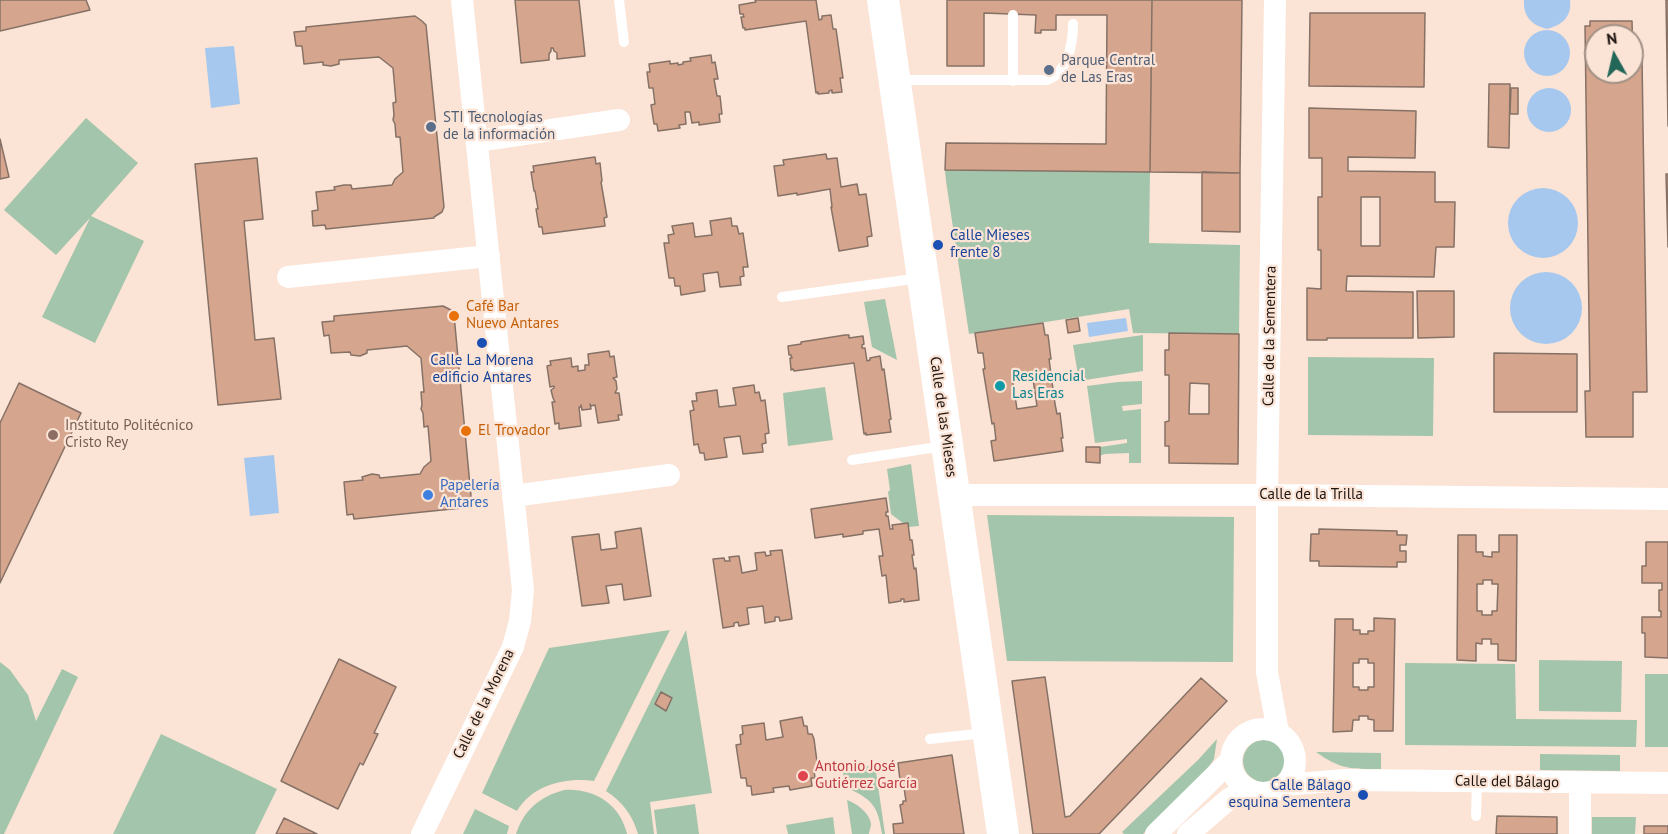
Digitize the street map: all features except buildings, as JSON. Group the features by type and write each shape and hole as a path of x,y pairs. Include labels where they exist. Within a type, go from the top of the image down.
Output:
{"main road":[{"name":"Calle de las Mieses","path":"884,0 1003,834"}],"street":[{"name":"Calle de la Morena","path":"422,834 513,647 520,621 523,590 462,0"},
{"name":"Calle de la Sementera","path":"1275,0 1267,495 1267,672 1278,732"},
{"path":"477,141 619,120"},
{"path":"288,277 489,256"},
{"path":"513,496 669,475"},
{"name":"Calle de la Trilla","path":"955,495 1668,499"},
{"name":"Calle de la Sementera","path":"1251,730 1267,672"},
{"path":"1156,834 1231,760 1236,744 1251,730 1266,728 1278,732 1291,744 1295,764 1290,778 1284,785 1266,793 1247,789 1235,776 1231,760"},
{"name":"Calle del Bálago","path":"1295,764 1345,780"},
{"name":"Calle del Bálago","path":"1284,785 1345,780 1668,783"},
{"path":"1580,783 1580,834"},
{"path":"1188,834 1229,800 1247,789"}],"lane":[{"path":"619,0 624,42"},
{"path":"1013,15 1013,81"},
{"path":"895,80 1041,81 1052,78 1057,74 1072,45 1073,24"},
{"path":"782,297 923,277"},
{"path":"852,460 947,446"},
{"path":"930,739 988,733"},
{"path":"1476,816 1477,781"}],"green space":[{"path":"86,118 138,163 91,216 144,241 95,343 42,317 90,218 56,255 4,210"},
{"path":"945,170 1150,172 1149,243 1240,245 1239,334 1133,333 1129,309 969,334"},
{"path":"885,299 897,360 872,347 864,302"},
{"path":"1143,335 1143,371 1079,381 1073,345"},
{"path":"1308,357 1434,358 1433,436 1308,435"},
{"path":"1142,381 1142,404 1122,406 1123,411 1141,409 1141,463 1129,463 1129,453 1099,456 1100,447 1127,443 1127,439 1095,443 1087,386"},
{"path":"825,387 833,440 788,446 783,393"},
{"path":"911,464 919,526 908,527 891,514 887,469"},
{"path":"987,515 1234,517 1233,662 1007,661"},
{"path":"670,630 594,781 572,780 551,785 531,795 517,811 482,793 549,648"},
{"path":"686,630 712,793 650,802 654,834 638,834 626,810 606,791"},
{"path":"1539,660 1622,661 1621,712 1539,711"},
{"path":"0,662 10,670 28,695 36,721 62,669 78,677 4,834 0,834"},
{"path":"1405,663 1515,664 1516,719 1637,720 1636,747 1405,745"},
{"path":"1645,674 1668,674 1668,747 1645,747"},
{"path":"161,734 277,789 255,834 113,834"},
{"path":"1217,739 1214,759 1200,780 1143,834 1124,834 1122,832 1198,760"},
{"path":"1264,740 1279,746 1285,761 1279,776 1264,782 1249,776 1243,761 1249,746"},
{"path":"1316,752 1381,753 1381,769 1347,767"},
{"path":"1540,754 1620,755 1620,771 1540,770"},
{"path":"875,765 885,834 882,834 876,810 868,799 845,787 843,771"},
{"path":"564,790 586,792 604,800 618,814 627,834 516,834 528,811 547,796"},
{"path":"847,800 858,806 868,816 871,824 869,834 852,834"},
{"path":"695,804 699,834 657,834 654,810"},
{"path":"475,809 509,826 507,834 463,834"},
{"path":"833,817 835,834 788,834 786,825"},
{"path":"1592,817 1636,817 1635,834 1592,834"}],"water":[{"path":"1524,0 1570,0 1568,16 1557,25 1547,29 1537,25 1527,16 1524,6"},
{"path":"1547,30 1556,31 1564,36 1569,44 1569,62 1564,70 1556,75 1547,76 1538,75 1530,70 1525,62 1524,53 1525,44 1530,36 1538,31"},
{"path":"234,46 240,104 211,108 205,48"},
{"path":"1549,88 1565,94 1571,110 1565,126 1549,132 1533,126 1527,110 1533,94"},
{"path":"1550,188 1563,194 1572,203 1576,209 1578,223 1576,237 1568,248 1557,256 1536,258 1518,248 1510,237 1508,216 1518,198 1529,190"},
{"path":"1546,272 1566,278 1576,288 1582,308 1576,328 1566,338 1546,344 1526,338 1516,328 1510,308 1516,288 1526,278"},
{"path":"1126,318 1128,331 1089,337 1087,323"},
{"path":"274,455 279,513 250,516 244,458"}],"place":[{"name":"Parque Central de Las Eras","path":"1049,70"},
{"name":"STI Tecnologías de la información","path":"431,127"},
{"name":"Calle Mieses frente 8","path":"938,245"},
{"name":"Café Bar Nuevo Antares","path":"454,316"},
{"name":"Calle La Morena edificio Antares","path":"482,343"},
{"name":"Residencial Las Eras","path":"1000,386"},
{"name":"El Trovador","path":"466,431"},
{"name":"Instituto Politécnico Cristo Rey","path":"53,435"},
{"name":"Papelería Antares","path":"428,495"},
{"name":"Antonio José Gutiérrez García","path":"803,776"},
{"name":"Calle Bálago esquina Sementera","path":"1363,795"}]}
